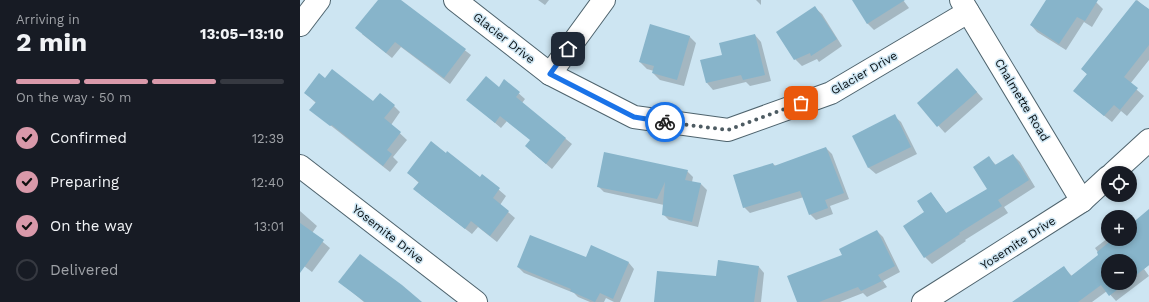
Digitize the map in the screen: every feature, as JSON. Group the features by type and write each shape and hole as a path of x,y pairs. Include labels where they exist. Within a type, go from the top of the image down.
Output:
{"street":[{"path":"300,25 319,0"},
{"name":"Glacier Drive","path":"455,0 550,74 634,117 728,130 831,93 964,6"},
{"path":"550,74 604,0"},
{"name":"Chalmette Road","path":"964,6 1082,201"},
{"path":"1121,166 1149,140"},
{"name":"Yosemite Drive","path":"300,166 476,302"},
{"name":"Yosemite Drive","path":"923,302 1082,201 1101,183"}],"building":[{"path":"378,0 401,0 466,49 444,78 395,42 386,53 355,28"},
{"path":"852,0 905,0 867,24"},
{"path":"1046,0 1098,0 1085,21 1077,17 1059,44 1030,25"},
{"path":"1136,0 1149,9 1149,45 1124,77 1138,88 1120,110 1114,105 1104,116 1073,91 1087,74 1081,69"},
{"path":"815,6 837,39 811,56 810,53 794,60 776,32"},
{"path":"650,24 690,36 677,80 652,73 654,66 639,62"},
{"path":"755,34 765,75 743,80 741,75 706,83 700,60 722,55 719,43"},
{"path":"957,68 977,92 937,127 917,103"},
{"path":"332,69 373,101 380,93 395,105 384,118 401,132 387,150 392,154 383,166 332,125 330,126 309,110 316,102 304,93 319,73 325,78"},
{"path":"486,76 499,87 504,79 520,92 516,97 566,138 546,164 525,146 530,140 500,116 495,123 466,100"},
{"path":"895,114 911,147 868,168 852,136"},
{"path":"431,141 446,153 447,151 480,177 482,174 500,188 493,198 509,211 490,236 471,221 465,229 413,189 419,182 407,173"},
{"path":"826,147 844,193 825,200 828,208 809,215 800,191 743,208 733,175 773,163 774,166"},
{"path":"604,152 688,170 685,180 701,183 692,222 662,215 665,182 657,199 597,187"},
{"path":"1013,154 1029,180 998,200 1002,206 959,233 960,234 924,258 903,226 924,212 917,201 931,192 946,213 987,189 973,167 989,156 995,165"},
{"path":"1149,209 1149,265 1137,274 1137,254 1101,254 1101,285 1078,302 1012,302 1064,266 1071,276 1098,255 1097,252 1104,246 1137,246 1137,219"},
{"path":"300,223 324,240 300,273"},
{"path":"877,230 895,266 878,275 882,281 861,291 858,287 819,302 797,302 787,276 842,255 839,249"},
{"path":"530,235 586,257 591,245 629,262 613,299 600,293 595,302 570,291 571,289 517,267"},
{"path":"360,254 422,302 365,302 338,282"},
{"path":"718,260 759,266 754,302 654,302 657,271 716,276"},
{"path":"1105,290 1117,290 1109,296"}],"way so far":[{"path":"665,122 728,130 801,103"}],"route":[{"path":"568,49 550,74 634,117 665,122"}]}
